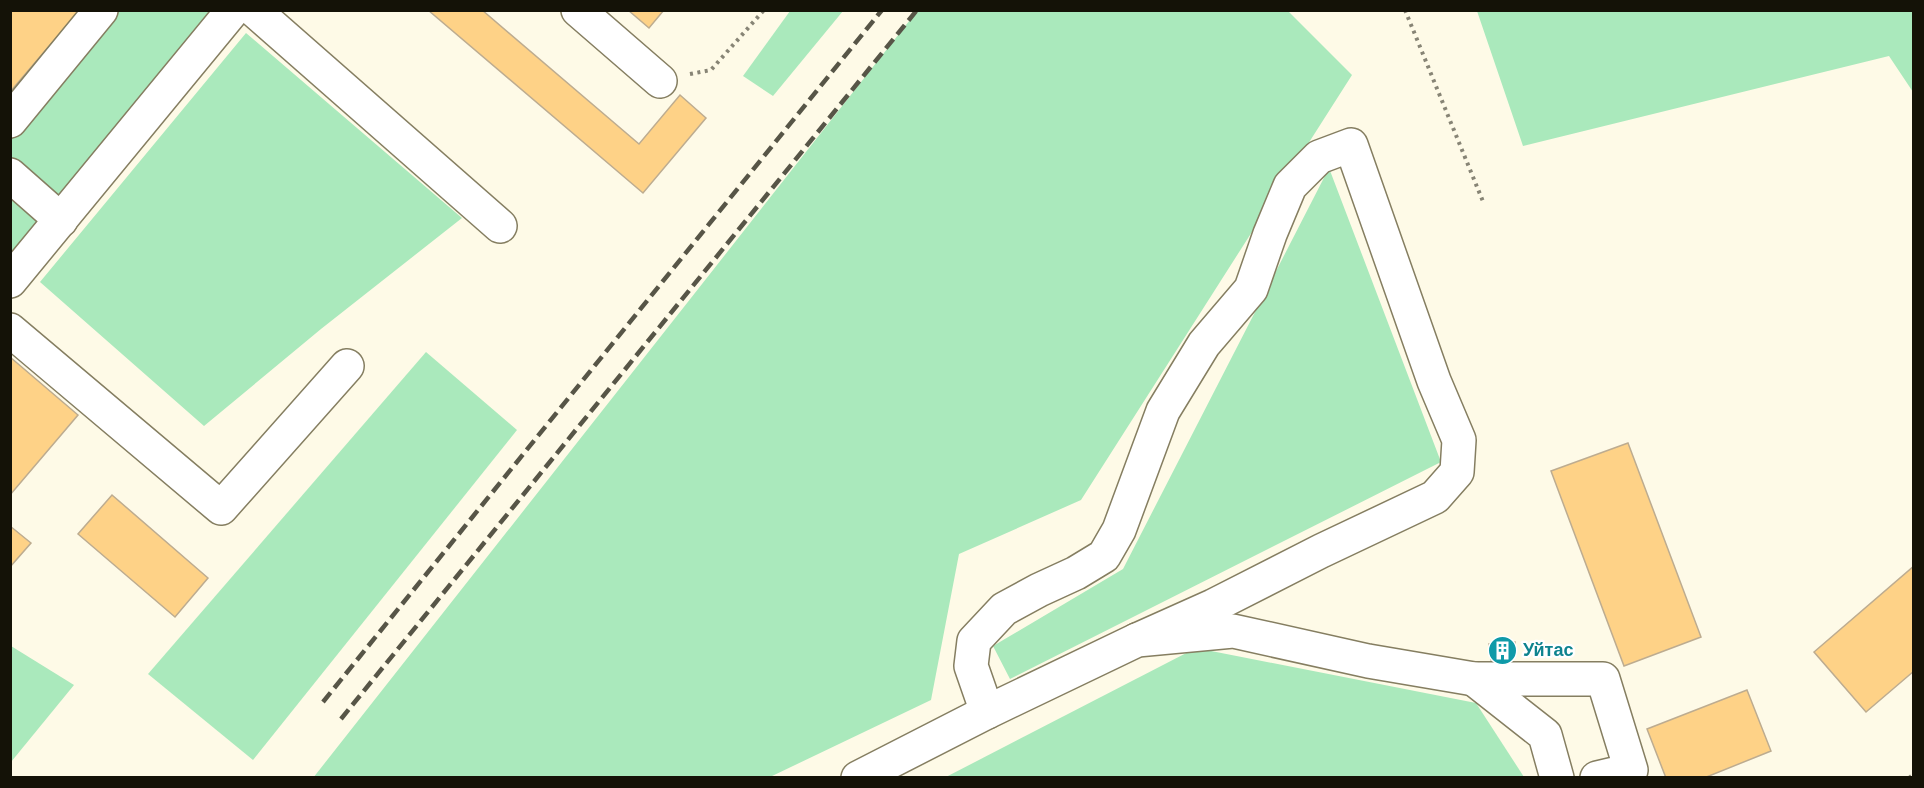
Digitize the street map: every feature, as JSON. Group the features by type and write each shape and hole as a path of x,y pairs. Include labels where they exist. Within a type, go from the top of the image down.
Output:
{"street":[{"path":"10,121 101,10"},
{"path":"10,281 233,10"},
{"path":"254,10 500,226"},
{"path":"578,10 660,81"},
{"path":"858,777 987,712 1213,606 1435,497 1457,472 1459,440 1434,381 1351,146 1319,158 1290,186 1251,289 1204,344 1163,411 1119,530 1104,556 1076,573 1004,609 974,641 971,666 987,712"},
{"path":"10,175 60,220"},
{"path":"10,330 221,508 347,366"},
{"path":"1137,640 1233,631 1368,661 1474,678 1603,680 1631,770 1597,777"},
{"path":"1474,678 1545,735 1557,777"}],"path":[{"path":"660,81 711,70 764,10"},
{"path":"1405,10 1484,204"},
{"path":"1909,777 1914,774"}],"green space":[{"path":"114,11 219,11 63,202 11,157 11,139"},
{"path":"790,11 843,11 773,96 743,76"},
{"path":"917,11 1288,11 1352,75 1081,500 959,554 931,700 770,777 313,778"},
{"path":"1477,11 1913,11 1913,92 1889,56 1523,146"},
{"path":"246,33 462,218 321,329 204,426 40,282"},
{"path":"1329,168 1441,462 1010,679 993,646 1123,569"},
{"path":"11,194 42,221 11,257"},
{"path":"426,352 517,430 253,760 148,674"},
{"path":"11,646 74,685 11,762"},
{"path":"1196,648 1476,703 1524,777 944,778"}],"building":[{"path":"10,10 80,10 10,92"},
{"path":"428,10 482,10 639,144 680,95 706,118 643,193"},
{"path":"628,10 664,10 649,28"},
{"path":"10,357 78,415 10,495"},
{"path":"1628,443 1701,637 1624,666 1551,471"},
{"path":"112,495 208,578 175,617 78,534"},
{"path":"10,526 31,543 10,567"},
{"path":"1914,566 1914,671 1866,712 1814,652"},
{"name":"Уйтас","path":"1515,642 1515,656 1491,660 1489,644"},
{"path":"1747,690 1771,751 1704,778 1666,778 1647,729"}],"railway":[{"path":"323,702 882,10"},
{"path":"341,719 917,10"}],"place":[{"name":"Уйтас","path":"1502,650"}]}
